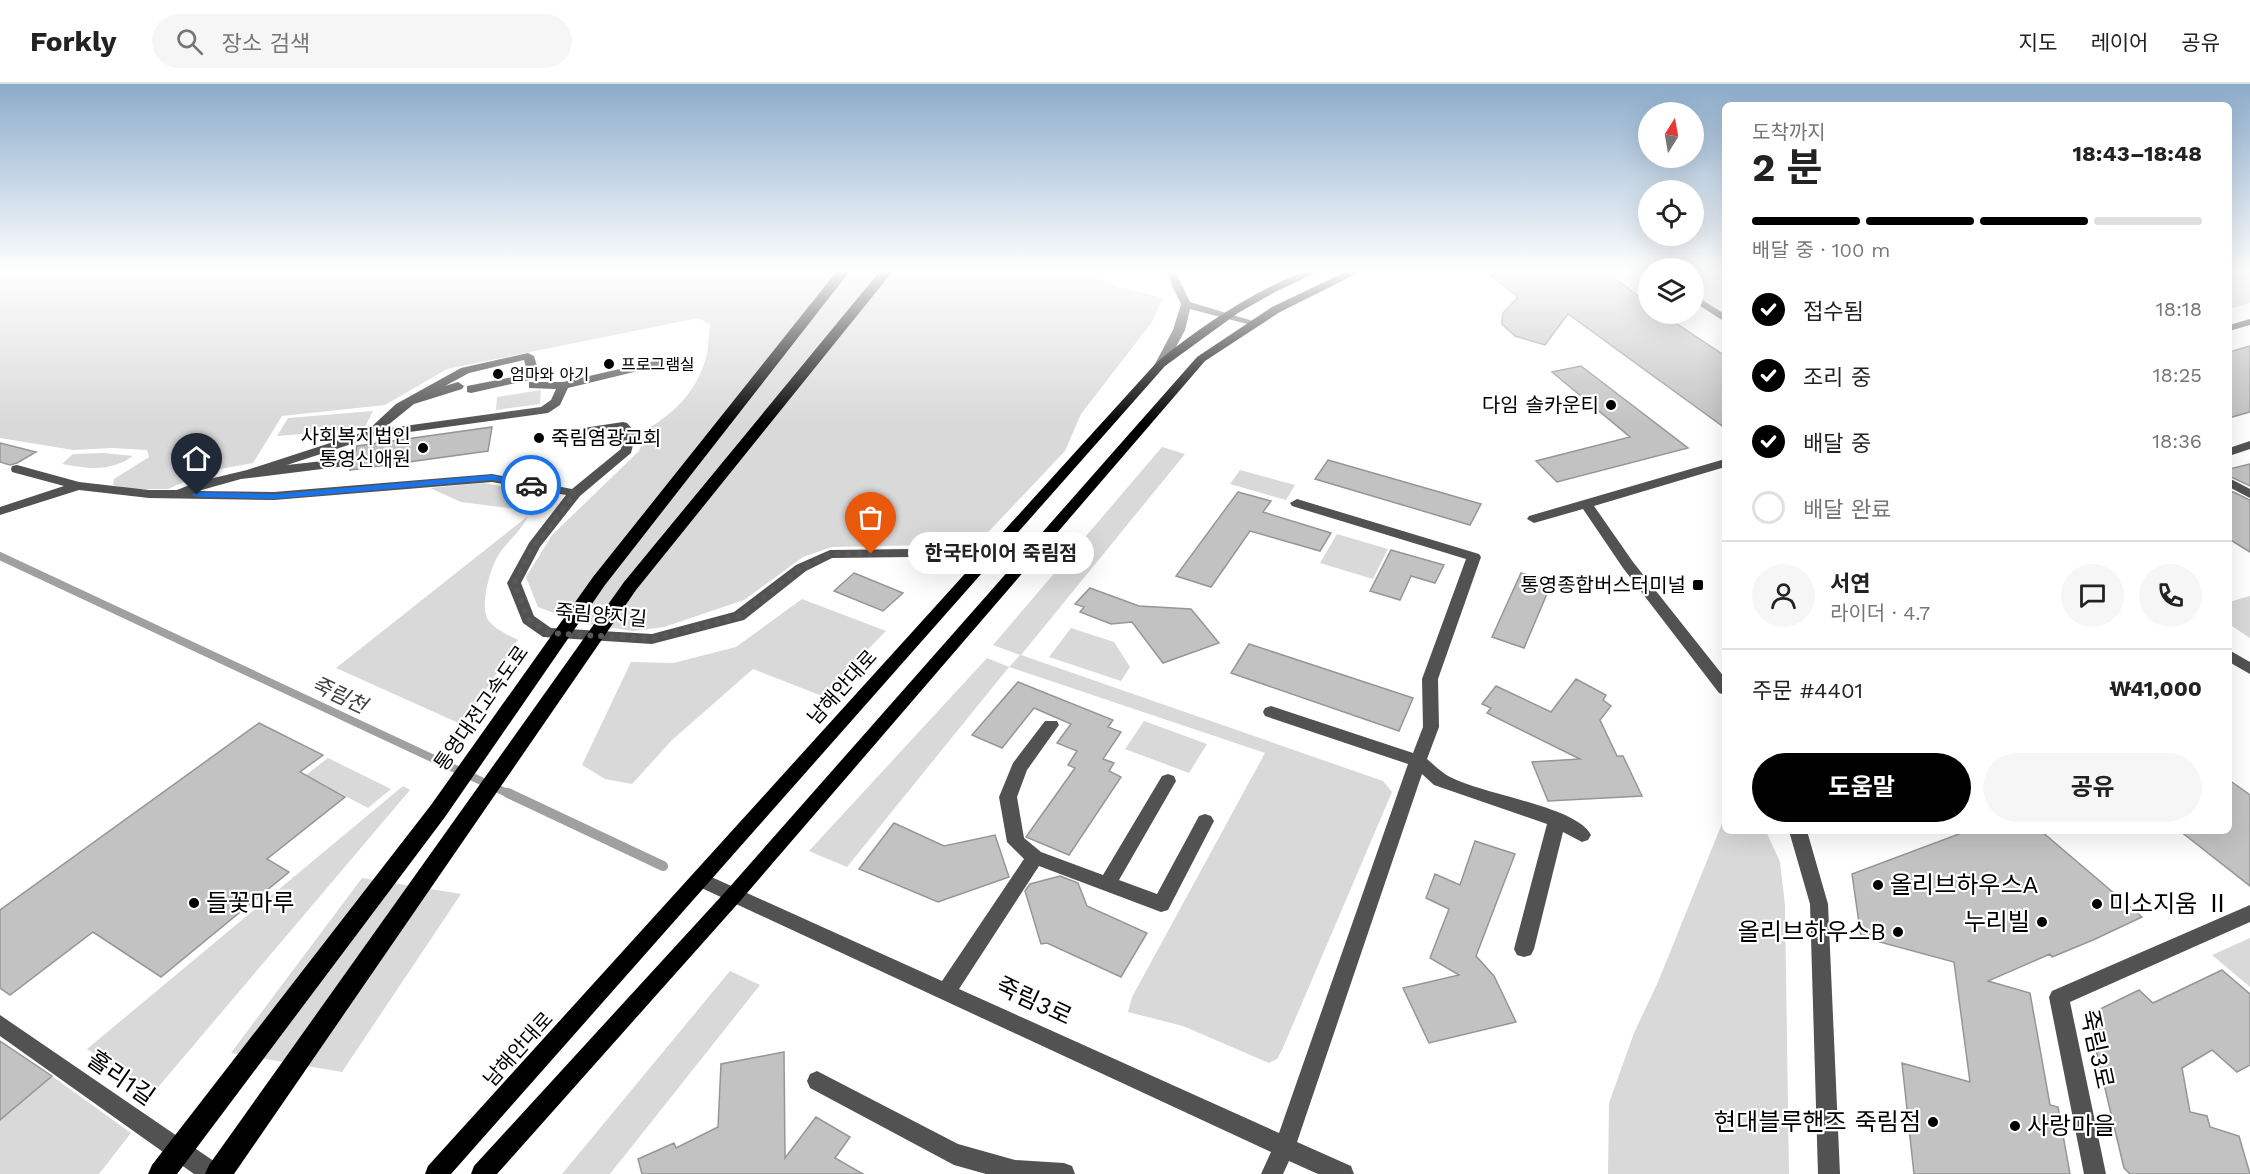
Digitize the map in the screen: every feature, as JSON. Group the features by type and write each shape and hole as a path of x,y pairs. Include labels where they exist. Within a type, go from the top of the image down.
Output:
{"highway":[{"name":"통영대전고속도로","path":"161,1174 438,811 599,581 804,322"},
{"path":"218,1174 630,586 846,322"}],"main road":[{"name":"남해안대로","path":"436,1174 1161,364 1218,322"},
{"path":"482,1174 734,895 1201,359 1251,322"}],"street":[{"path":"1161,364 1181,322"},
{"path":"2232,327 2250,322"},
{"path":"371,434 390,412 465,370 528,356 534,376 471,389"},
{"path":"533,385 563,386 663,362"},
{"path":"417,396 458,386"},
{"path":"252,472 371,434 544,410 556,402 563,386"},
{"path":"17,469 78,486 177,494 274,496 492,478 575,493 627,450 630,433 623,426 581,432"},
{"path":"2232,451 2250,445"},
{"path":"177,494 210,480 252,472 341,463"},
{"path":"1534,519 1722,464"},
{"path":"2232,484 2250,494"},
{"path":"0,511 78,486"},
{"name":"죽림양지길","path":"575,493 534,546 514,583 528,619 548,633 652,639 739,616 801,568 830,554 912,553 983,562"},
{"path":"1272,1174 1285,1146 1431,727 1430,679 1474,556 1297,503"},
{"path":"1586,504 1628,565 1722,685"},
{"path":"2232,658 2250,669"},
{"path":"1271,712 1418,760 1440,780 1557,820 1582,835"},
{"path":"1052,725 1019,768 1008,797 1016,842 1035,857 1161,904 1205,821"},
{"path":"1107,884 1168,782"},
{"path":"1524,949 1557,820"},
{"path":"1799,834 1819,904 1829,1174"},
{"path":"947,991 1035,857"},
{"name":"죽림3로","path":"701,880 1343,1174"},
{"name":"죽림3로","path":"2095,1174 2059,997 2250,913"},
{"name":"홀리1길","path":"0,1024 213,1174"},
{"path":"818,1082 954,1154 1015,1171 1064,1174"}],"shaded area":[{"path":"0,322 679,322 447,369 385,405 282,416 253,463 209,471 168,489 130,489 113,485 114,479 149,457 147,450 112,448 73,450 0,438"},
{"path":"706,322 1152,322 1081,414 1065,451 977,544 832,547 803,557 744,600 664,627 633,631 581,623 538,607 526,577 552,535 639,451 646,430 666,417 696,383 705,361 710,324"},
{"path":"541,390 540,404 496,410 497,397"},
{"path":"373,411 364,429 277,436 288,418"},
{"path":"1162,447 1185,454 1021,655 1383,781 1392,792 1277,1059 1269,1063 1183,1026 1128,1012 1132,997 1265,753 1009,667 1020,655 993,645"},
{"path":"104,453 133,456 108,467 62,464 73,454"},
{"path":"1240,470 1295,485 1286,500 1230,484"},
{"path":"483,483 528,490 537,495 531,511 461,502 430,488"},
{"path":"528,516 496,560 487,585 485,604 489,622 518,640 463,725 336,668"},
{"path":"1337,534 1388,549 1373,579 1320,563"},
{"path":"2250,596 2250,638 2232,626 2232,601"},
{"path":"802,599 886,631 822,696 753,669 672,740 632,784 605,779 582,765 631,662 673,663 736,647"},
{"path":"1071,628 1114,642 1130,667 1121,681 1049,657"},
{"path":"987,658 1009,667 847,867 809,851"},
{"path":"1144,721 1207,744 1189,773 1125,749"},
{"path":"328,758 391,789 368,808 306,775"},
{"path":"403,786 410,790 154,1092 87,1049"},
{"path":"1722,823 1722,834 1767,834 1780,862 1785,905 1789,1174 1608,1174 1609,1103 1634,1033 1658,982"},
{"path":"362,878 461,894 342,1072 231,1053"},
{"path":"2250,938 2250,987 2212,955"},
{"path":"730,971 760,985 610,1174 562,1174"},
{"path":"52,1076 131,1133 99,1174 0,1174 0,1120"}],"building":[{"path":"1502,322 1562,322 1545,345 1515,336"},
{"path":"1579,322 1677,324 1722,354 1722,426"},
{"path":"2250,346 2250,412 2232,417 2232,351"},
{"name":"다임 솔카운티","path":"1581,366 1688,448 1557,482 1536,461 1630,437 1552,372"},
{"name":"사회복지법인 통영신애원","path":"492,427 488,451 350,470 357,446"},
{"path":"0,443 36,452 10,465 0,462"},
{"path":"1328,460 1481,504 1470,525 1315,479"},
{"path":"2250,464 2250,486 2232,477 2232,468"},
{"path":"2232,491 2250,500 2250,552 2232,541"},
{"path":"1238,492 1271,501 1263,512 1331,533 1320,551 1250,531 1211,587 1176,576"},
{"path":"1391,550 1444,565 1435,583 1411,576 1400,600 1370,591"},
{"path":"854,573 903,593 883,611 834,591"},
{"path":"1521,573 1552,582 1524,648 1492,637"},
{"path":"1090,588 1139,606 1191,609 1219,643 1163,663 1132,622 1111,624 1080,612 1084,607 1075,604"},
{"path":"1249,644 1413,698 1399,731 1231,673"},
{"path":"1576,679 1606,695 1603,700 1611,706 1600,720 1617,756 1623,756 1642,796 1548,801 1532,762 1580,759 1487,713 1491,708 1482,704 1496,686 1551,712"},
{"path":"1018,682 1113,720 1108,727 1121,732 1103,759 1114,763 1109,771 1121,777 1069,855 1026,837 1075,768 1068,765 1077,751 1057,743 1071,724 1034,708 1002,748 972,735"},
{"path":"259,723 323,755 300,772 345,797 267,859 289,872 161,977 93,932 10,995 0,988 0,910"},
{"path":"2232,782 2250,795 2250,886 2184,834 2232,834"},
{"path":"894,823 944,846 995,835 1009,877 938,902 859,869"},
{"path":"1959,834 2045,834 2142,917 2093,940 2052,957 2050,954 1988,981 2030,993 2050,1105 2058,1107 2070,1174 1914,1174 1902,1063 1970,1082 1954,962 1861,937 1852,874"},
{"path":"1475,841 1515,854 1476,956 1494,976 1516,1022 1429,1043 1403,988 1459,975 1430,958 1449,909 1426,898 1435,874 1460,885"},
{"path":"1060,876 1078,883 1087,906 1147,933 1121,977 1047,943 1041,944 1025,891 1030,884"},
{"path":"2222,970 2250,994 2250,1065 2237,1072 2212,1050 2182,1068 2190,1112 2207,1116 2210,1127 2239,1136 2250,1174 2130,1174 2124,1168 2092,1034 2100,1009 2139,990 2153,1003"},
{"path":"0,1041 52,1076 0,1120"},
{"path":"784,1052 785,1158 816,1117 850,1137 835,1158 863,1174 642,1174 638,1159 674,1143 676,1148 718,1127 721,1064"}],"waterway":[{"name":"죽림천","path":"0,556 511,795"},
{"name":"죽림천","path":"508,793 663,866"}],"way so far":[{"path":"531,485 575,493 534,546 514,583 528,619 548,633 652,639 739,616 801,568 830,554 871,554"}],"place":[{"name":"프로그램실","path":"609,364"},
{"name":"엄마와 아기","path":"498,374"},
{"name":"다임 솔카운티","path":"1611,405"},
{"name":"죽림염광교회","path":"539,438"},
{"name":"사회복지법인 통영신애원","path":"423,448"},
{"name":"한국타이어 죽림점","path":"871,554"},
{"name":"통영종합버스터미널","path":"1698,585"},
{"name":"올리브하우스A","path":"1878,885"},
{"name":"들꽃마루","path":"194,903"},
{"name":"미소지움 Ⅱ","path":"2097,904"},
{"name":"누리빌","path":"2042,922"},
{"name":"올리브하우스B","path":"1898,932"},
{"name":"현대블루핸즈 죽림점","path":"1933,1122"},
{"name":"사랑마을","path":"2015,1126"}],"route":[{"path":"197,495 274,496 492,478 531,485"}]}
